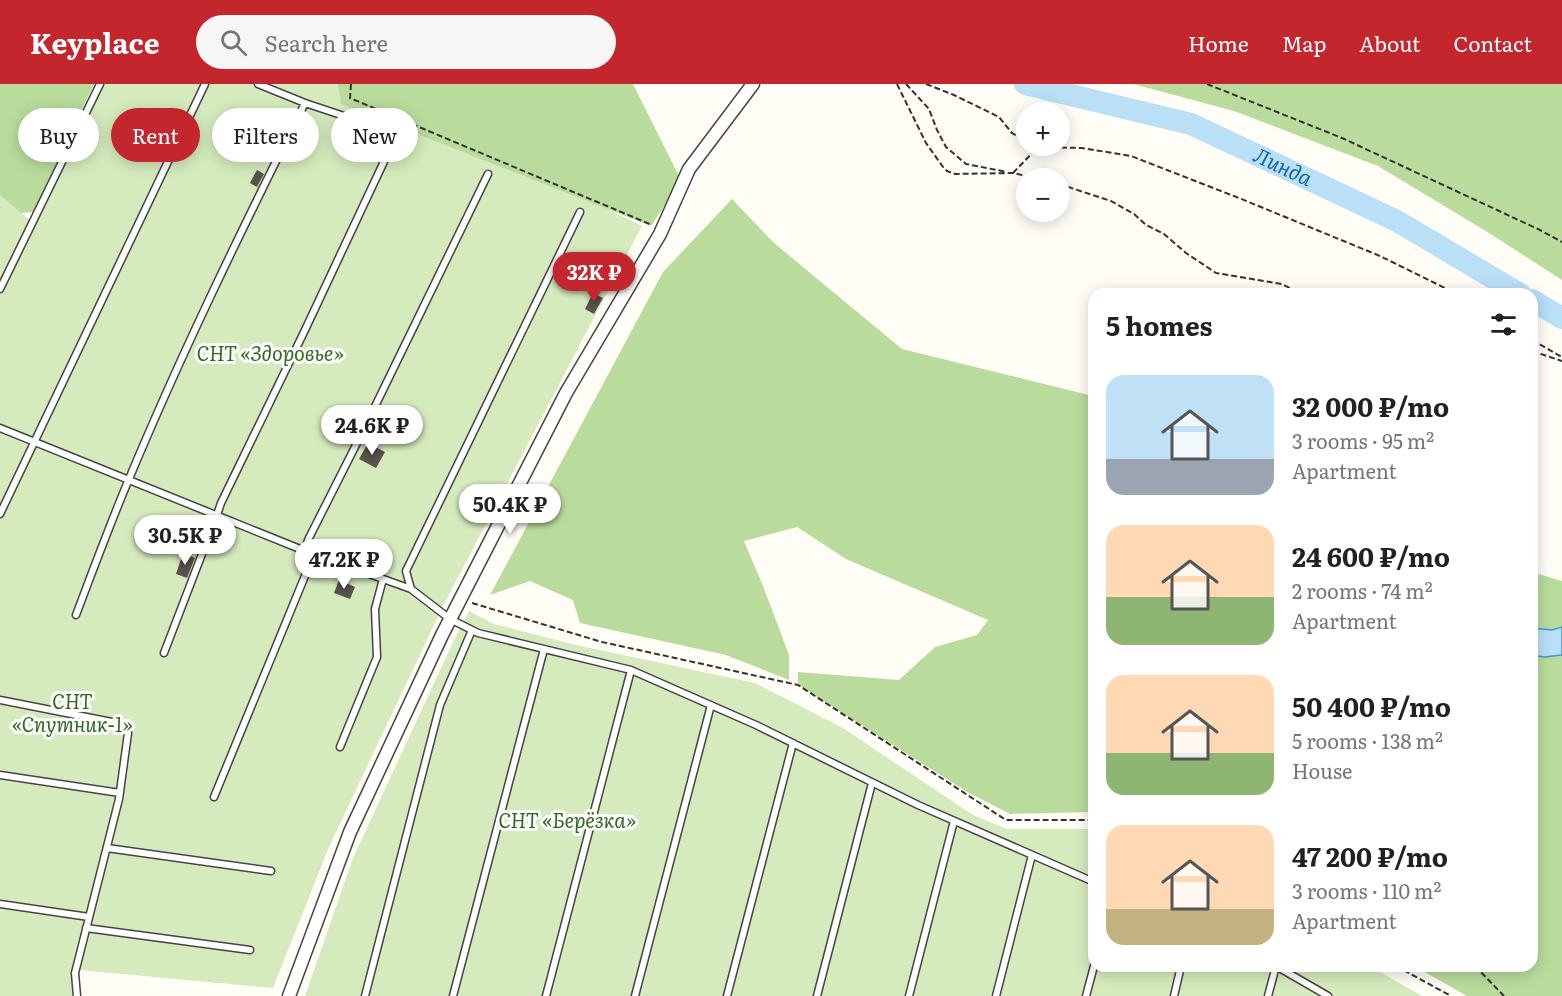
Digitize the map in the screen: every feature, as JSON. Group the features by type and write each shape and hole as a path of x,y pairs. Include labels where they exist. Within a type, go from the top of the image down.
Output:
{"street":[{"path":"289,996 350,832 460,599 566,393 662,229 689,169 753,84"}],"lane":[{"path":"0,289 100,84"},
{"path":"0,514 205,84"},
{"path":"164,653 220,503 305,330 395,138 365,123 258,84"},
{"path":"75,615 129,480 200,321 305,103"},
{"path":"305,551 308,540 488,174"},
{"path":"411,589 406,571 580,212"},
{"path":"0,428 305,551 411,589 450,619 478,633 631,670 793,743 954,821 1088,879"},
{"path":"214,797 314,554"},
{"path":"340,747 377,657 375,609 383,579"},
{"path":"365,996 440,705 472,630"},
{"path":"453,996 544,649"},
{"path":"546,996 631,670"},
{"path":"0,700 123,724 128,733 120,793 75,973 77,996"},
{"path":"635,996 711,705"},
{"path":"727,996 793,743"},
{"path":"0,775 120,793"},
{"path":"817,996 872,783"},
{"path":"909,996 954,821"},
{"path":"107,848 271,871"},
{"path":"996,996 1032,855"},
{"path":"0,904 89,917"},
{"path":"86,928 250,950"},
{"path":"1086,996 1092,972"},
{"path":"1174,996 1180,972"},
{"path":"1268,996 1274,972"},
{"path":"1286,972 1328,996"}],"path":[{"path":"351,84 350,98 662,229"},
{"path":"897,84 926,143 947,171 955,174 1013,173 1027,156"},
{"path":"906,84 929,109 946,147 966,164 1016,174"},
{"path":"926,84 999,117 1016,135"},
{"path":"1209,84 1342,138 1562,242"},
{"path":"1070,147 1131,156 1380,256 1445,288"},
{"path":"1070,188 1111,201 1134,214 1146,225 1164,234 1186,253 1216,273 1282,284 1290,288"},
{"path":"1538,343 1562,357"},
{"path":"1538,353 1562,361"},
{"path":"460,599 602,642 798,686 1006,820 1088,820"},
{"path":"1407,972 1451,996"},
{"path":"1481,972 1504,996"}],"green space":[{"path":"0,84 94,84 83,108 18,108 18,162 57,162 34,212 21,213 0,195"},
{"name":"СНТ «Здоровье»","path":"97,84 356,84 404,108 331,108 331,162 418,162 418,115 642,226 443,606 329,847 273,988 80,970 77,996 0,996 0,195 30,220 59,162 99,162 99,108 85,108"},
{"path":"338,84 633,84 681,180 651,226 418,134 418,108 351,108 341,104"},
{"path":"1133,84 1562,84 1562,280 1378,166 1234,111"},
{"path":"732,199 774,243 902,349 1088,395 1088,812 1010,814 969,793 798,685 798,672 899,680 935,647 977,635 988,620 846,559 797,527 744,541 789,655 789,680 726,655 580,623 573,600 530,581 490,595 663,272"},
{"path":"1538,574 1562,581 1562,627 1552,630 1538,629"},
{"name":"СНТ «Берёзка»","path":"469,611 494,624 576,645 755,683 843,728 973,815 1007,829 1088,829 1088,972 1380,972 1422,996 305,996 353,858"},
{"path":"1562,655 1562,996 1467,996 1425,972 1538,972 1538,656"}],"water":[{"path":"1562,627 1562,655 1538,656 1538,629 1552,630"}],"building":[{"path":"257,170 264,174 257,187 250,183"},
{"path":"593,293 603,298 594,314 585,309"},
{"path":"368,443 385,452 376,468 359,459"},
{"path":"183,553 195,558 187,578 176,574"},
{"path":"339,580 355,587 350,599 334,593"}],"waterway":[{"name":"Линда","path":"1025,84 1191,124 1397,221 1510,288"},
{"name":"Линда","path":"1538,304 1562,318"}],"park label":[{"name":"СНТ «Спутник-1»","path":"72,714"}]}
